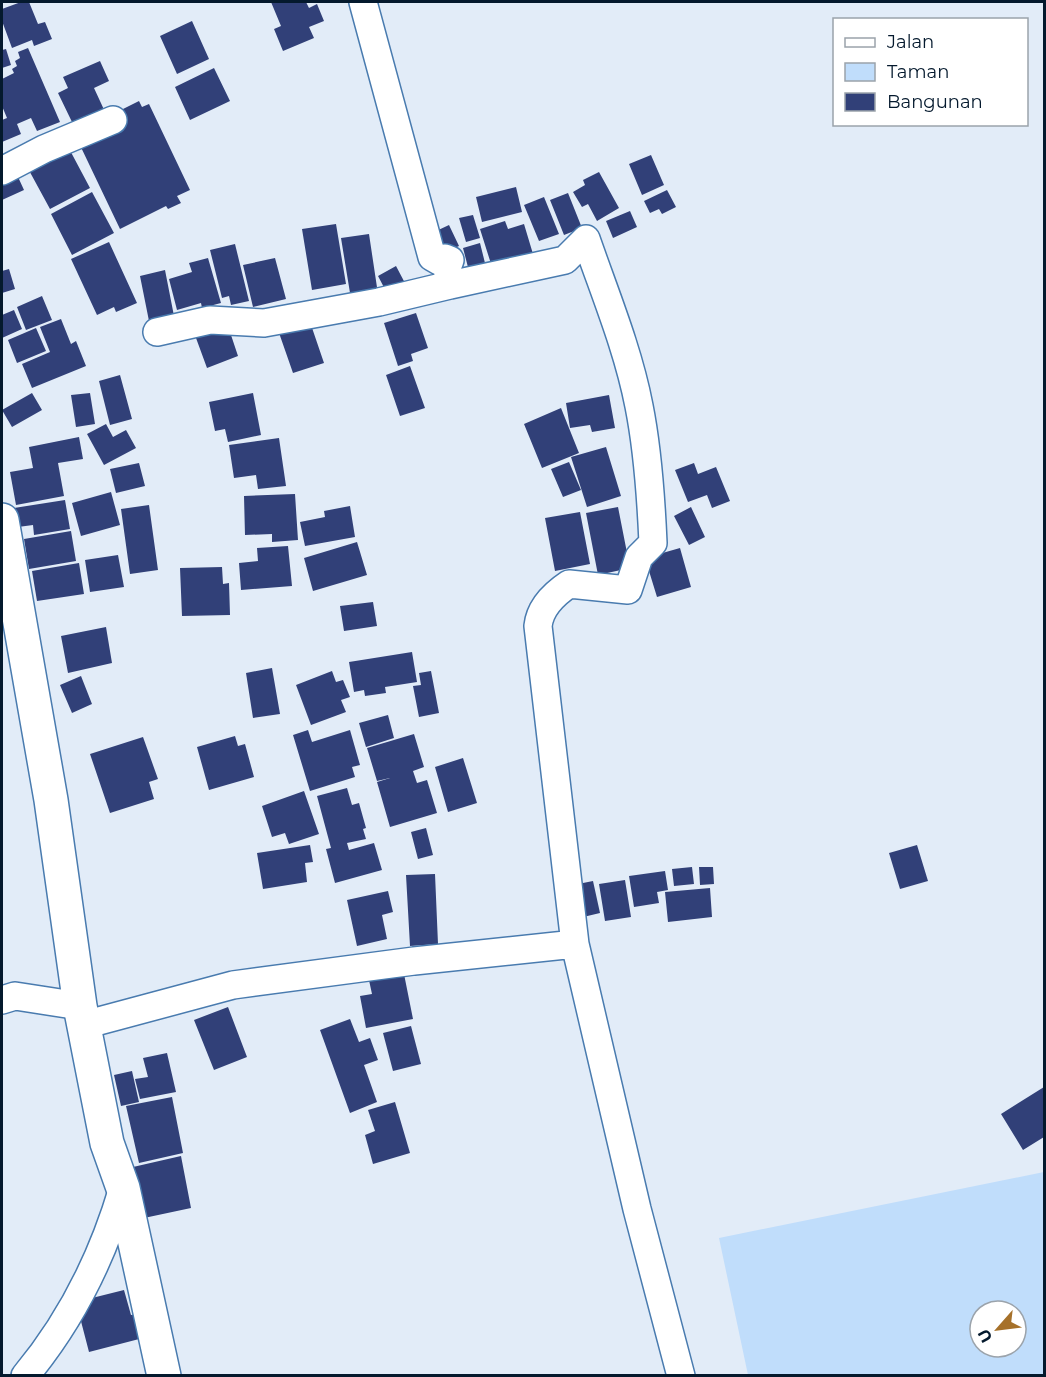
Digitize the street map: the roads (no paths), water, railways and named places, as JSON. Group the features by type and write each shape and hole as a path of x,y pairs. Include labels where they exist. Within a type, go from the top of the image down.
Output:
{"street":[{"path":"363,2 432,257 439,261 445,258 450,260 447,268 450,285"},
{"path":"2,171 44,149 113,120"},
{"path":"157,333 210,320 264,323 379,302 565,260 586,239 615,321 639,404 650,474 653,543 639,558 628,590 569,584 548,602 539,619 575,944 637,1209 681,1376"},
{"path":"2,520 51,800 82,1015 107,1143 123,1188 164,1376"},
{"path":"2,1000 15,996 82,1015 233,985 414,961 575,944"},
{"path":"25,1376 69,1313 111,1230 123,1188"}]}
